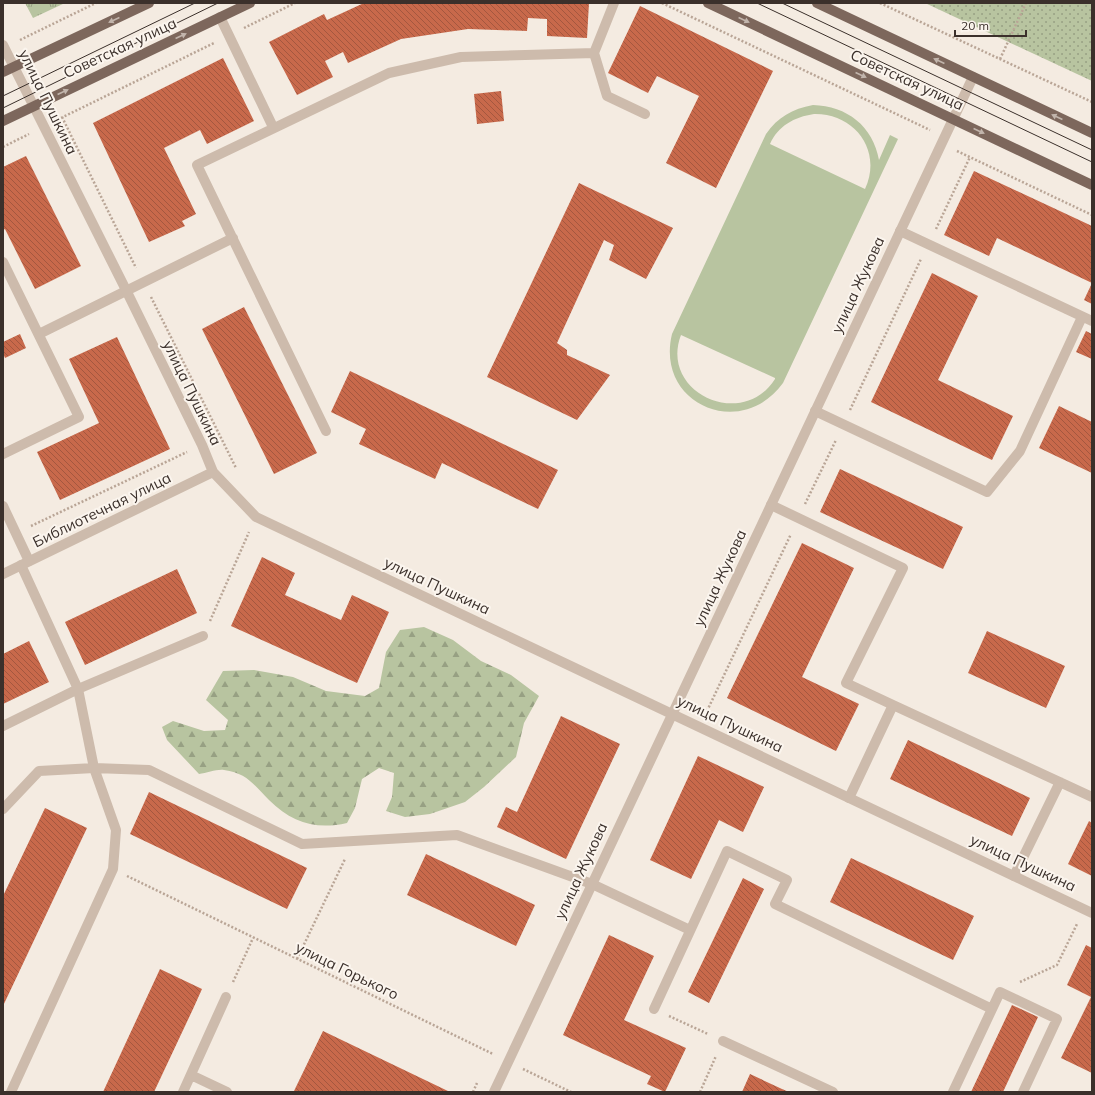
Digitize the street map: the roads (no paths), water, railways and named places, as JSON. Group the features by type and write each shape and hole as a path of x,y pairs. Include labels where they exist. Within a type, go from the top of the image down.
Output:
{"main road":[{"name":"Советская улица","path":"3,72 149,3"},
{"name":"Советская улица","path":"3,121 250,3"},
{"name":"Советская улица","path":"708,3 1092,185"},
{"name":"Советская улица","path":"817,3 1092,133"}],"street":[{"path":"614,3 594,53 607,96 646,114"},
{"path":"220,18 273,127"},
{"name":"улица Пушкина","path":"4,46 43,127 127,292 202,445 213,472 256,517 1088,911"},
{"path":"326,431 197,165 273,127 396,71 461,56 594,53"},
{"name":"улица Жукова","path":"494,1092 973,77"},
{"path":"900,231 1092,321"},
{"path":"38,334 127,292 233,238"},
{"path":"3,262 79,417 3,454"},
{"path":"815,411 987,492 1020,451 1082,317"},
{"name":"Библиотечная улица","path":"3,574 213,472"},
{"path":"771,505 903,568 846,683 1092,797"},
{"path":"3,506 16,533 25,563 78,689 94,768 116,830 113,869 11,1092"},
{"path":"3,726 78,689 203,636"},
{"path":"849,798 893,705"},
{"path":"3,809 39,771 94,768 149,770 302,844 457,834 592,884 690,930"},
{"path":"1014,876 1060,782"},
{"path":"654,1009 727,851 787,880 775,904 992,1009"},
{"path":"953,1092 1000,992 1057,1019 1023,1092"},
{"path":"183,1092 226,997"},
{"path":"723,1041 833,1092"},
{"path":"191,1075 227,1092"}],"tram line":[{"path":"3,96 195,3"},
{"path":"3,108 218,3"},
{"path":"757,3 1092,162"},
{"path":"782,3 1092,150"}]}
